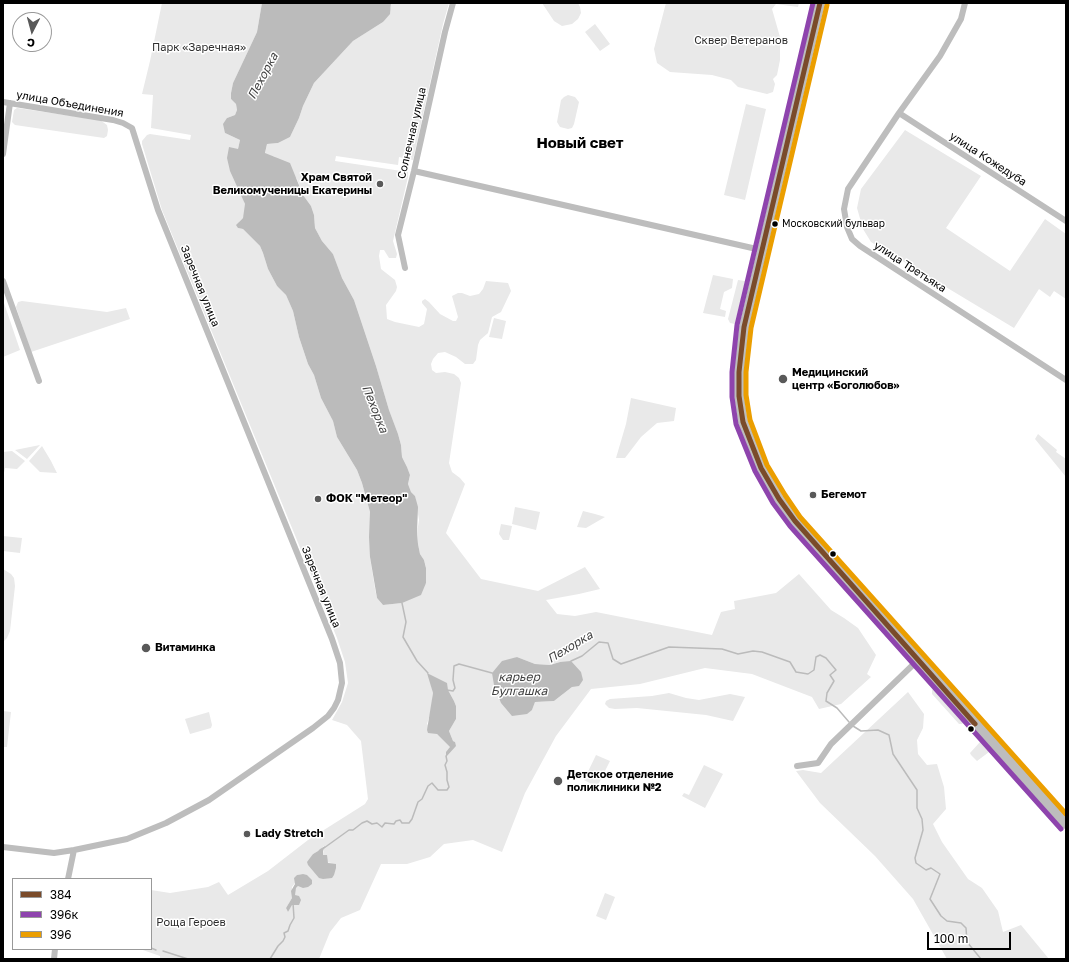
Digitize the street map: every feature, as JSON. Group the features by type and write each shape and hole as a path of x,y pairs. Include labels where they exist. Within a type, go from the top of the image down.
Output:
{"main road":[{"path":"820,3 744,327 739,372 740,406 743,422 761,468 780,500 795,521 1066,824"}],"street":[{"name":"Солнечная улица","path":"406,268 398,235 453,3"},
{"name":"улица Третьяка","path":"965,3 961,19 940,56 899,113 848,189 844,216 852,239 866,250 1066,380"},
{"name":"улица Объединения","path":"3,102 113,120 132,128"},
{"path":"3,154 10,103"},
{"name":"улица Кожедуба","path":"899,113 1066,221"},
{"name":"Заречная улица","path":"3,847 54,853 127,839 166,823 209,800 313,728 328,716 338,700 342,683 340,663 332,640 158,210 132,128"},
{"path":"414,171 761,250"},
{"path":"3,281 39,381"},
{"path":"797,766 818,763 832,744 918,660"},
{"path":"68,878 74,850"}],"green space":[{"path":"162,3 262,3 257,32 233,83 231,99 236,104 237,110 235,115 227,118 225,133 240,140 238,149 245,213 239,222 238,228 243,229 260,246 268,269 277,286 286,295 293,311 299,337 308,364 314,375 321,398 333,421 337,437 357,470 362,483 370,512 370,557 377,598 383,605 402,603 426,583 426,567 420,554 418,544 417,533 419,520 415,496 411,492 408,484 410,475 402,457 398,434 354,300 342,278 333,254 322,241 315,228 314,215 311,206 303,195 297,179 275,157 265,154 267,144 278,143 290,137 314,83 353,41 383,22 391,7 391,3 449,3 413,160 399,157 398,165 336,156 335,161 408,172 393,241 397,254 396,258 389,258 384,250 380,250 379,256 381,269 395,280 397,287 396,291 386,305 387,319 419,327 424,324 427,309 422,301 425,299 440,314 453,321 456,321 458,317 452,296 458,293 470,296 479,294 486,281 508,283 511,291 501,312 492,317 488,333 480,340 476,360 473,364 465,364 456,357 445,352 438,353 431,364 432,370 436,373 445,372 454,374 459,378 461,383 449,463 452,472 465,484 446,533 481,579 538,591 585,567 600,589 546,600 557,614 575,616 596,612 712,635 721,612 735,609 734,601 776,593 799,574 831,610 858,628 876,655 867,674 871,677 841,704 819,709 812,697 752,674 705,668 640,684 591,689 556,736 525,793 502,852 473,840 444,844 430,857 407,864 381,864 360,910 341,918 330,932 319,959 160,959 160,956 143,950 152,950 152,890 170,893 208,887 219,882 228,895 268,871 308,840 365,804 368,799 361,741 347,725 332,720 342,702 348,683 345,662 337,638 162,210 142,144 142,141 147,135 150,134 190,140 191,135 151,128 153,95 142,94","holes":["517,657 535,664 550,665 560,662 572,687 554,701 535,702 532,710 492,673 496,669","428,673 448,690 456,706 456,719 449,731 453,741 455,742 450,747 427,724 431,711 433,693","324,846 323,855 328,863 308,865 313,854","303,874 301,886 296,888 294,893 296,896 288,912 286,908 292,898 292,887 295,883 297,875"]},
{"path":"542,3 578,3 581,13 578,19 572,24 562,26 554,21"},
{"name":"Сквер Ветеранов","path":"666,3 799,3 798,7 776,4 772,9 780,37 780,60 777,75 773,79 775,84 773,92 767,94 738,87 731,80 712,75 670,72 657,63 654,49"},
{"path":"595,24 610,44 600,51 585,32"},
{"path":"568,95 575,97 579,102 574,124 572,128 568,129 560,127 557,122 561,100"},
{"path":"746,104 766,109 745,200 724,195"},
{"path":"17,108 100,120 107,125 107,136 104,138 15,125 12,122 14,110"},
{"path":"905,130 981,176 946,228 1010,271 1045,219 1066,234 1066,299 1054,291 1050,297 1039,289 1014,328 871,242 863,229 857,208 861,189"},
{"path":"713,275 733,279 732,288 724,292 720,309 726,311 725,317 703,313"},
{"path":"738,280 745,281 735,324 730,323 728,319"},
{"path":"3,300 20,350 3,357"},
{"path":"22,301 107,312 126,308 130,319 31,352 16,307 18,302"},
{"path":"494,318 506,321 502,339 489,337"},
{"path":"631,398 676,408 674,421 657,423 641,437 625,458 616,458 626,424"},
{"path":"1038,434 1057,450 1056,452 1066,459 1066,477 1035,439"},
{"path":"40,445 27,459 15,450"},
{"path":"42,446 57,473 40,472 29,461"},
{"path":"12,451 25,461 17,469 5,468 3,477 3,452"},
{"path":"515,507 540,512 536,530 512,524"},
{"path":"583,511 605,517 586,528 577,527"},
{"path":"501,524 512,526 509,540 503,540 499,534"},
{"path":"3,536 22,538 20,553 3,551"},
{"path":"3,569 14,578 15,586 10,631 7,638 3,642"},
{"path":"935,688 964,719 965,721 962,724 959,724 932,694 932,690"},
{"path":"908,692 924,714 923,728 917,740 918,754 927,765 937,764 944,787 946,809 933,824 942,842 968,879 982,888 998,911 1003,932 1021,925 1049,959 947,959 913,899 875,856 820,803 796,771 803,770 821,773"},
{"path":"669,693 699,700 730,694 745,697 733,721 706,715 637,708 615,709 609,708 605,704 606,701 610,699 652,696"},
{"path":"3,711 11,712 7,747 3,747"},
{"path":"209,712 212,725 211,728 190,734 185,719"},
{"path":"982,741 990,749 989,752 977,761 970,753"},
{"path":"596,755 610,761 597,787 584,780"},
{"path":"704,765 723,774 705,808 682,796 684,793 689,795"},
{"path":"605,893 615,897 606,920 596,916"}],"water":[{"path":"262,3 391,3 390,14 383,22 353,41 314,83 290,137 278,143 267,144 265,153 290,163 303,195 311,206 314,215 315,228 322,241 333,254 342,278 354,300 398,434 402,457 410,475 408,484 411,492 415,496 418,507 418,544 420,554 424,560 426,568 426,583 421,595 402,603 383,605 377,598 370,557 370,512 362,483 357,470 337,437 333,421 321,398 314,375 308,364 299,337 293,311 286,295 277,286 268,269 260,246 243,229 238,228 236,225 243,218 245,204 230,171 227,158 229,147 238,149 240,140 225,133 223,124 227,118 235,115 237,110 236,104 231,99 233,83 257,32"},
{"name":"карьер Булгашка","path":"517,657 535,664 550,665 571,661 581,672 583,680 579,686 572,687 554,701 535,702 532,710 527,714 512,716 501,703 494,685 492,673 502,661"},
{"path":"427,673 447,683 448,690 456,706 456,719 449,731 456,746 446,757 446,752 450,747 437,734 428,733 427,730 433,693"},
{"path":"325,846 323,855 327,855 328,863 336,864 336,868 332,878 323,879 319,878 307,862 313,854"},
{"path":"297,875 307,875 312,880 312,884 308,887 303,888 298,886 296,888 295,895 299,896 301,900 299,905 292,905 288,912 286,908 292,898 291,891 295,884 294,878"}],"waterway":[{"name":"Пехорка","path":"402,603 406,622 403,637 417,661 428,673"},
{"name":"Пехорка","path":"571,661 582,656 599,642 608,643 613,659 621,664 669,647 722,649 738,654 753,651 762,652 790,662 796,672 808,674 814,670 816,657 820,655 826,658 836,670 830,675 834,681 827,693 826,701 837,708 849,722"},
{"name":"Пехорка","path":"447,690 453,691 455,688 453,680 454,666 459,664 492,673"},
{"name":"Пехорка","path":"853,726 861,731 878,730 889,735 893,754 917,790 917,808 922,819 923,830 915,858 916,863 926,870 931,868 940,874 930,899 941,916 947,921 961,923 966,928 967,942 981,959"},
{"path":"324,848 349,830 353,830 367,821 372,824 377,823 382,827 385,823 394,824 396,821 400,820 402,823 409,823 418,802 422,799 428,786 432,783 438,790 447,790 449,787 445,765 447,761 446,756"},
{"path":"270,959 283,941 285,937 284,933 288,931 294,918 293,903"},
{"path":"152,948 156,950"},
{"path":"163,951 188,959"}],"transit line":[{"name":"396к","path":"813,3 737,325 732,372 732,397 736,424 755,471 773,503 790,526 1061,829"},
{"name":"384","path":"820,3 744,327 739,372 739,396 743,422 761,468 779,499 795,521 975,724"},
{"name":"396","path":"827,5 751,328 746,372 746,395 750,420 767,465 800,517 1066,814"}],"place":[{"name":"Храм Святой Великомученицы Екатерины","path":"380,184"},
{"name":"Московский бульвар","path":"775,224"},
{"name":"Медицинский центр «Боголюбов»","path":"783,379"},
{"name":"Бегемот","path":"813,495"},
{"name":"ФОК \"Метеор\"","path":"318,499"},
{"name":"Витаминка","path":"146,648"},
{"name":"Детское отделение поликлиники №2","path":"558,781"},
{"name":"Lady Stretch","path":"247,834"}],"district":[{"name":"Новый свет","path":"580,143"}],"park label":[{"name":"Парк «Заречная»","path":"199,48"},
{"name":"Роща Героев","path":"191,923"}]}
